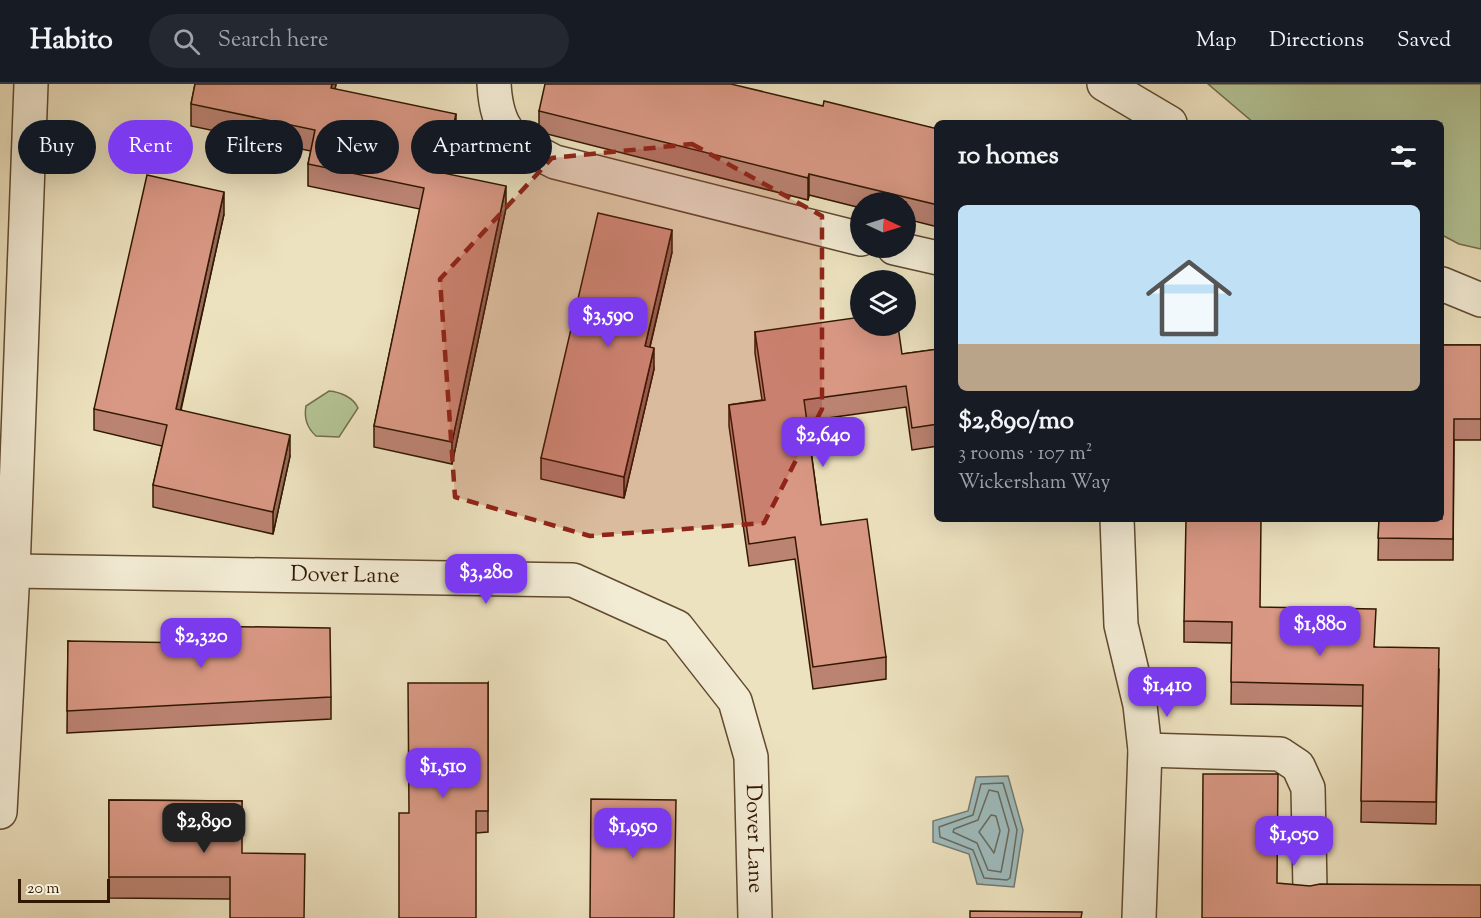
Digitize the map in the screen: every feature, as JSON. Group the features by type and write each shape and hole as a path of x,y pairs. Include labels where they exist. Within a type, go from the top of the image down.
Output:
{"street":[{"path":"0,812 13,571 31,84"},
{"path":"494,84 503,129 526,148 555,162 850,236"},
{"path":"1104,84 1165,120"},
{"path":"916,253 934,257"},
{"path":"1444,285 1481,300"},
{"path":"1118,522 1121,625 1140,705 1145,750 1139,918"},
{"name":"Dover Lane","path":"13,571 573,580 677,627 735,701 751,757 755,918"},
{"path":"1145,750 1280,754 1298,766 1308,788 1310,889"}],"highlighted area":[{"path":"692,144 822,216 822,409 764,523 590,536 455,497 440,279 552,158"}],"green space":[{"path":"1208,84 1481,84 1481,249 1459,244 1444,236 1444,120 1250,120"},
{"path":"329,391 346,396 358,408 339,437 316,436 308,426 305,414 306,406"}],"water":[{"path":"1008,776 1023,830 1014,887 977,884 969,854 933,842 933,821 968,811 976,777"}],"building":[{"path":"195,84 332,84 331,88 456,114 455,120 411,120 411,174 448,174 506,186 452,442 374,426 424,188 356,174 399,174 399,120 315,120 315,130 303,127 303,120 267,120 191,104"},
{"path":"545,84 731,84 823,106 824,101 934,128 934,204 916,200 916,192 884,192 809,174 808,178 539,111"},
{"path":"315,130 315,165 308,164"},
{"path":"147,175 224,192 176,409 290,435 273,512 153,485 167,425 94,409"},
{"path":"598,213 672,230 645,346 654,348 624,477 541,458"},
{"path":"850,319 850,336 899,336 902,354 934,350 934,425 912,428 906,386 804,400 821,525 867,519 886,657 813,667 795,537 749,544 729,405 765,400 755,332"},
{"path":"1444,345 1481,345 1481,419 1454,419 1453,539 1378,538 1379,522 1444,522"},
{"path":"1186,522 1261,522 1260,607 1376,609 1374,647 1439,648 1436,802 1361,801 1363,685 1231,682 1232,622 1184,621"},
{"path":"196,626 330,628 331,697 67,711 68,641 196,643"},
{"path":"408,683 488,683 488,811 476,811 476,918 399,918 399,813 409,813"},
{"path":"1203,774 1278,774 1277,883 1310,886 1320,884 1481,885 1481,918 1202,918"},
{"path":"591,799 676,800 674,918 590,918"},
{"path":"109,800 242,801 242,853 305,854 304,918 230,918 230,877 109,877"},
{"path":"970,911 1082,912 1081,918 970,918"}]}
